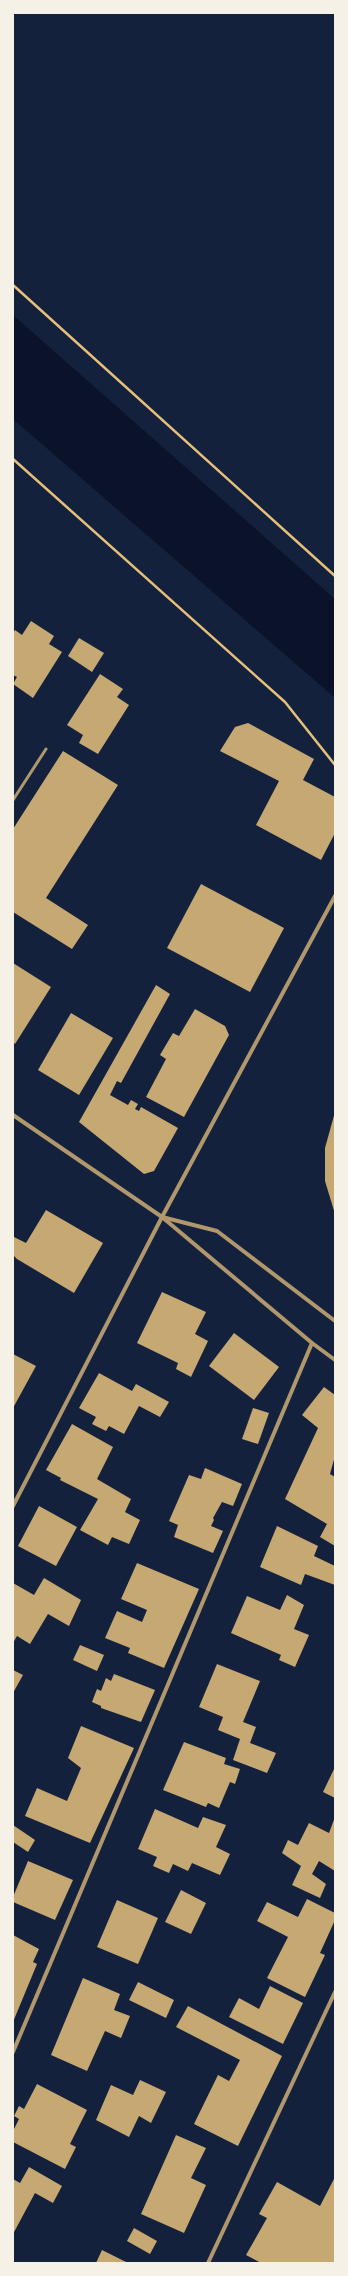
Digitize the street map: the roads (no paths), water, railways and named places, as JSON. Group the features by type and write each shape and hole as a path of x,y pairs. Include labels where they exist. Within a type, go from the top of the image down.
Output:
{"street":[{"path":"13,1506 162,1217 335,896"},
{"path":"13,1115 162,1217 312,1343 335,1360"},
{"path":"162,1217 217,1231 335,1321"},
{"path":"13,2052 312,1343"},
{"path":"208,2263 335,1992"}],"lane":[{"path":"13,800 46,749"}],"water":[{"path":"13,315 335,599 335,698 13,419"}]}
